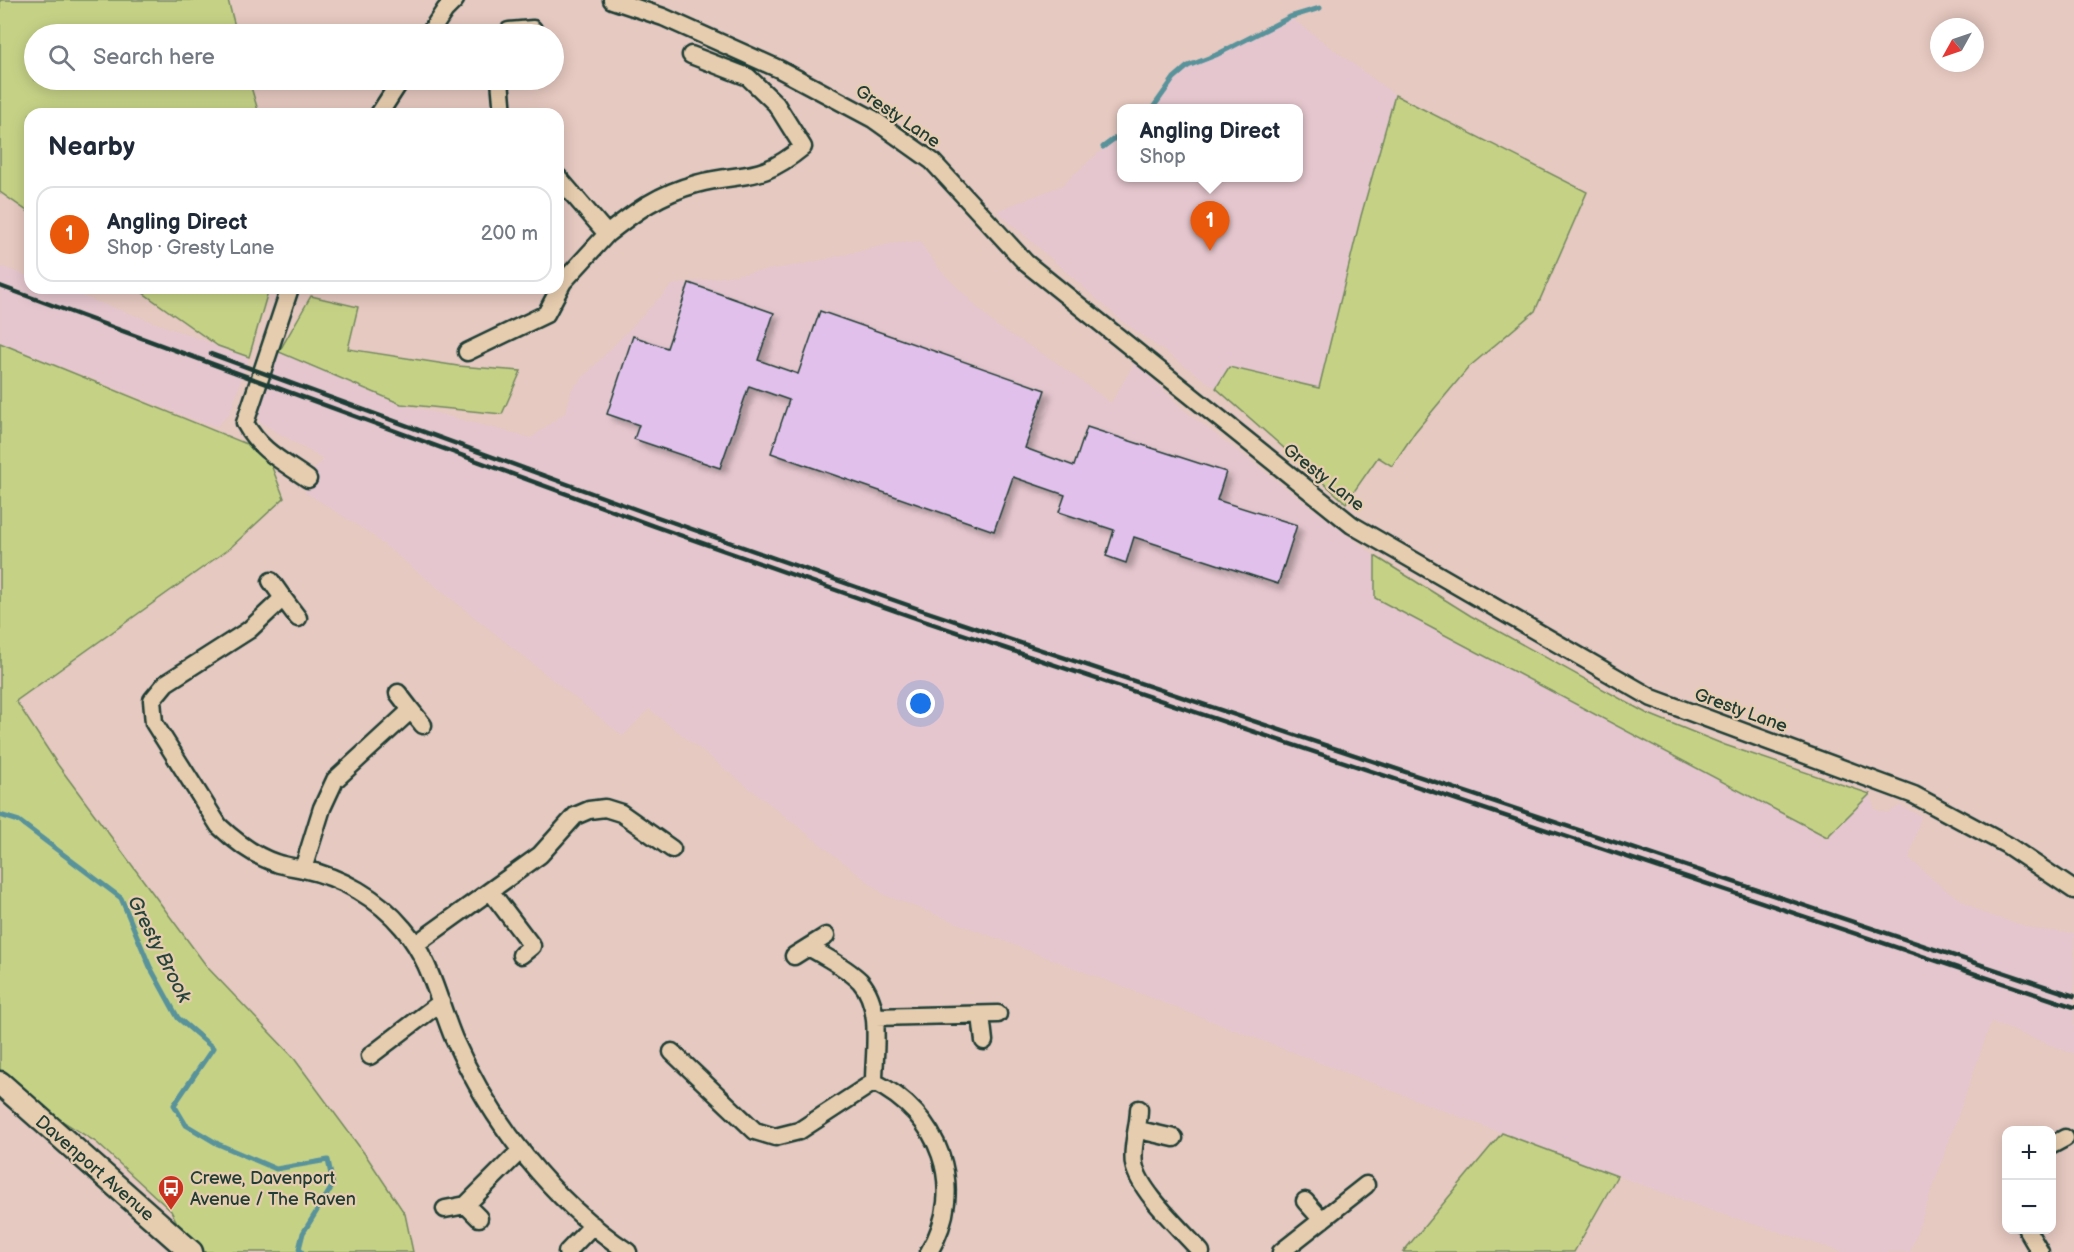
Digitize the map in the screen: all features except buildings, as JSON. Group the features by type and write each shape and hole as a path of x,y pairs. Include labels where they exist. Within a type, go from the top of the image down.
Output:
{"street":[{"path":"436,24 455,0"},
{"name":"Gresty Lane","path":"612,0 663,17 779,69 873,119 932,161 1026,263 1352,525 1652,698 1914,795 2007,845 2074,890"},
{"path":"564,281 608,234 644,204 696,184 754,176 780,166 803,147 776,104 748,77 691,55"},
{"path":"383,108 395,90"},
{"path":"501,90 502,108"},
{"path":"564,184 608,234"},
{"path":"288,294 245,423 266,452 308,479"},
{"path":"467,352 546,314 557,294"},
{"path":"271,581 298,618"},
{"path":"283,598 249,630 166,682 155,693 151,708 154,723 219,826 262,857 277,864 303,869 340,881 371,898 395,919 416,944 468,1067 521,1150 567,1202 628,1252"},
{"path":"398,693 423,725"},
{"path":"303,869 322,808 335,780 411,710"},
{"path":"416,944 540,855 575,816 589,810 605,808 621,813 672,849"},
{"path":"491,892 532,946"},
{"path":"794,956 826,936"},
{"path":"809,946 859,980 870,998 875,1017 874,1082"},
{"path":"370,1056 441,1002"},
{"path":"875,1017 998,1014"},
{"path":"981,1015 984,1041"},
{"path":"672,1052 755,1131 775,1137 799,1131 874,1082"},
{"path":"874,1082 905,1101 924,1121 938,1145 943,1163 946,1198 940,1230 929,1252"},
{"name":"Davenport Avenue","path":"0,1083 190,1252"},
{"path":"1139,1109 1134,1163 1141,1182 1201,1252"},
{"path":"1138,1130 1174,1138"},
{"path":"445,1209 466,1205 521,1150"},
{"path":"1281,1252 1366,1185"},
{"path":"1305,1201 1322,1220"},
{"path":"466,1205 479,1218"},
{"path":"567,1252 593,1225"},
{"path":"2029,1234 2040,1252"}],"shaded area":[{"path":"1290,17 1395,95 1361,216 1319,388 1229,367 1216,388 1122,321 997,211 1061,186 1117,137 1117,182 1303,182 1303,104 1155,104 1174,78 1188,66 1216,55"},
{"path":"919,241 940,270 995,325 1054,361 1111,403 1135,362 1185,411 1375,556 1375,598 1827,836 1870,794 1875,810 1888,813 1900,806 1921,816 1909,858 1943,888 1982,913 2038,930 2074,933 2074,1054 1991,1022 1910,1252 1843,1252 1713,1211 1502,1133 885,895 649,709 623,736 368,532 305,492 308,479 323,459 260,422 259,413 279,352 401,404 531,438 566,412 572,389 672,285 805,264 890,244"},
{"path":"0,266 24,275 24,294 76,294 249,357 230,413 217,426 195,420 0,342"}],"green space":[{"path":"0,0 228,0 234,24 24,24 24,90 252,90 257,108 24,108 24,209 0,192"},
{"path":"1395,95 1587,192 1535,311 1469,367 1415,432 1392,466 1378,457 1346,503 1216,388 1229,367 1319,388 1361,216"},
{"path":"144,294 267,294 249,357 218,346"},
{"path":"311,296 358,307 348,349 458,366 521,371 502,414 401,404 279,352"},
{"path":"0,343 266,452 284,498 230,548 16,701 58,765 208,968 293,1057 367,1157 405,1214 413,1252 192,1252 171,1211 96,1142 0,1082"},
{"path":"1375,556 1471,616 1646,713 1725,745 1870,794 1827,837 1375,598"},
{"path":"1502,1133 1617,1176 1574,1252 1403,1252"}],"waterway":[{"path":"1156,104 1174,78 1188,66 1216,55 1290,17 1320,8"},
{"path":"1103,147 1117,137"},
{"name":"Gresty Brook","path":"0,815 19,821 121,898 150,967 178,1018 213,1048 174,1105 186,1125 218,1144 276,1169 328,1160 333,1185 303,1233 299,1249 302,1252"}],"railway":[{"path":"0,286 654,526 924,621 2074,1007"},
{"path":"211,354 649,514 919,609 2074,996"}],"place":[{"name":"Angling Direct","path":"1210,251"},
{"name":"Crewe, Davenport Avenue / The Raven","path":"171,1211"}]}
